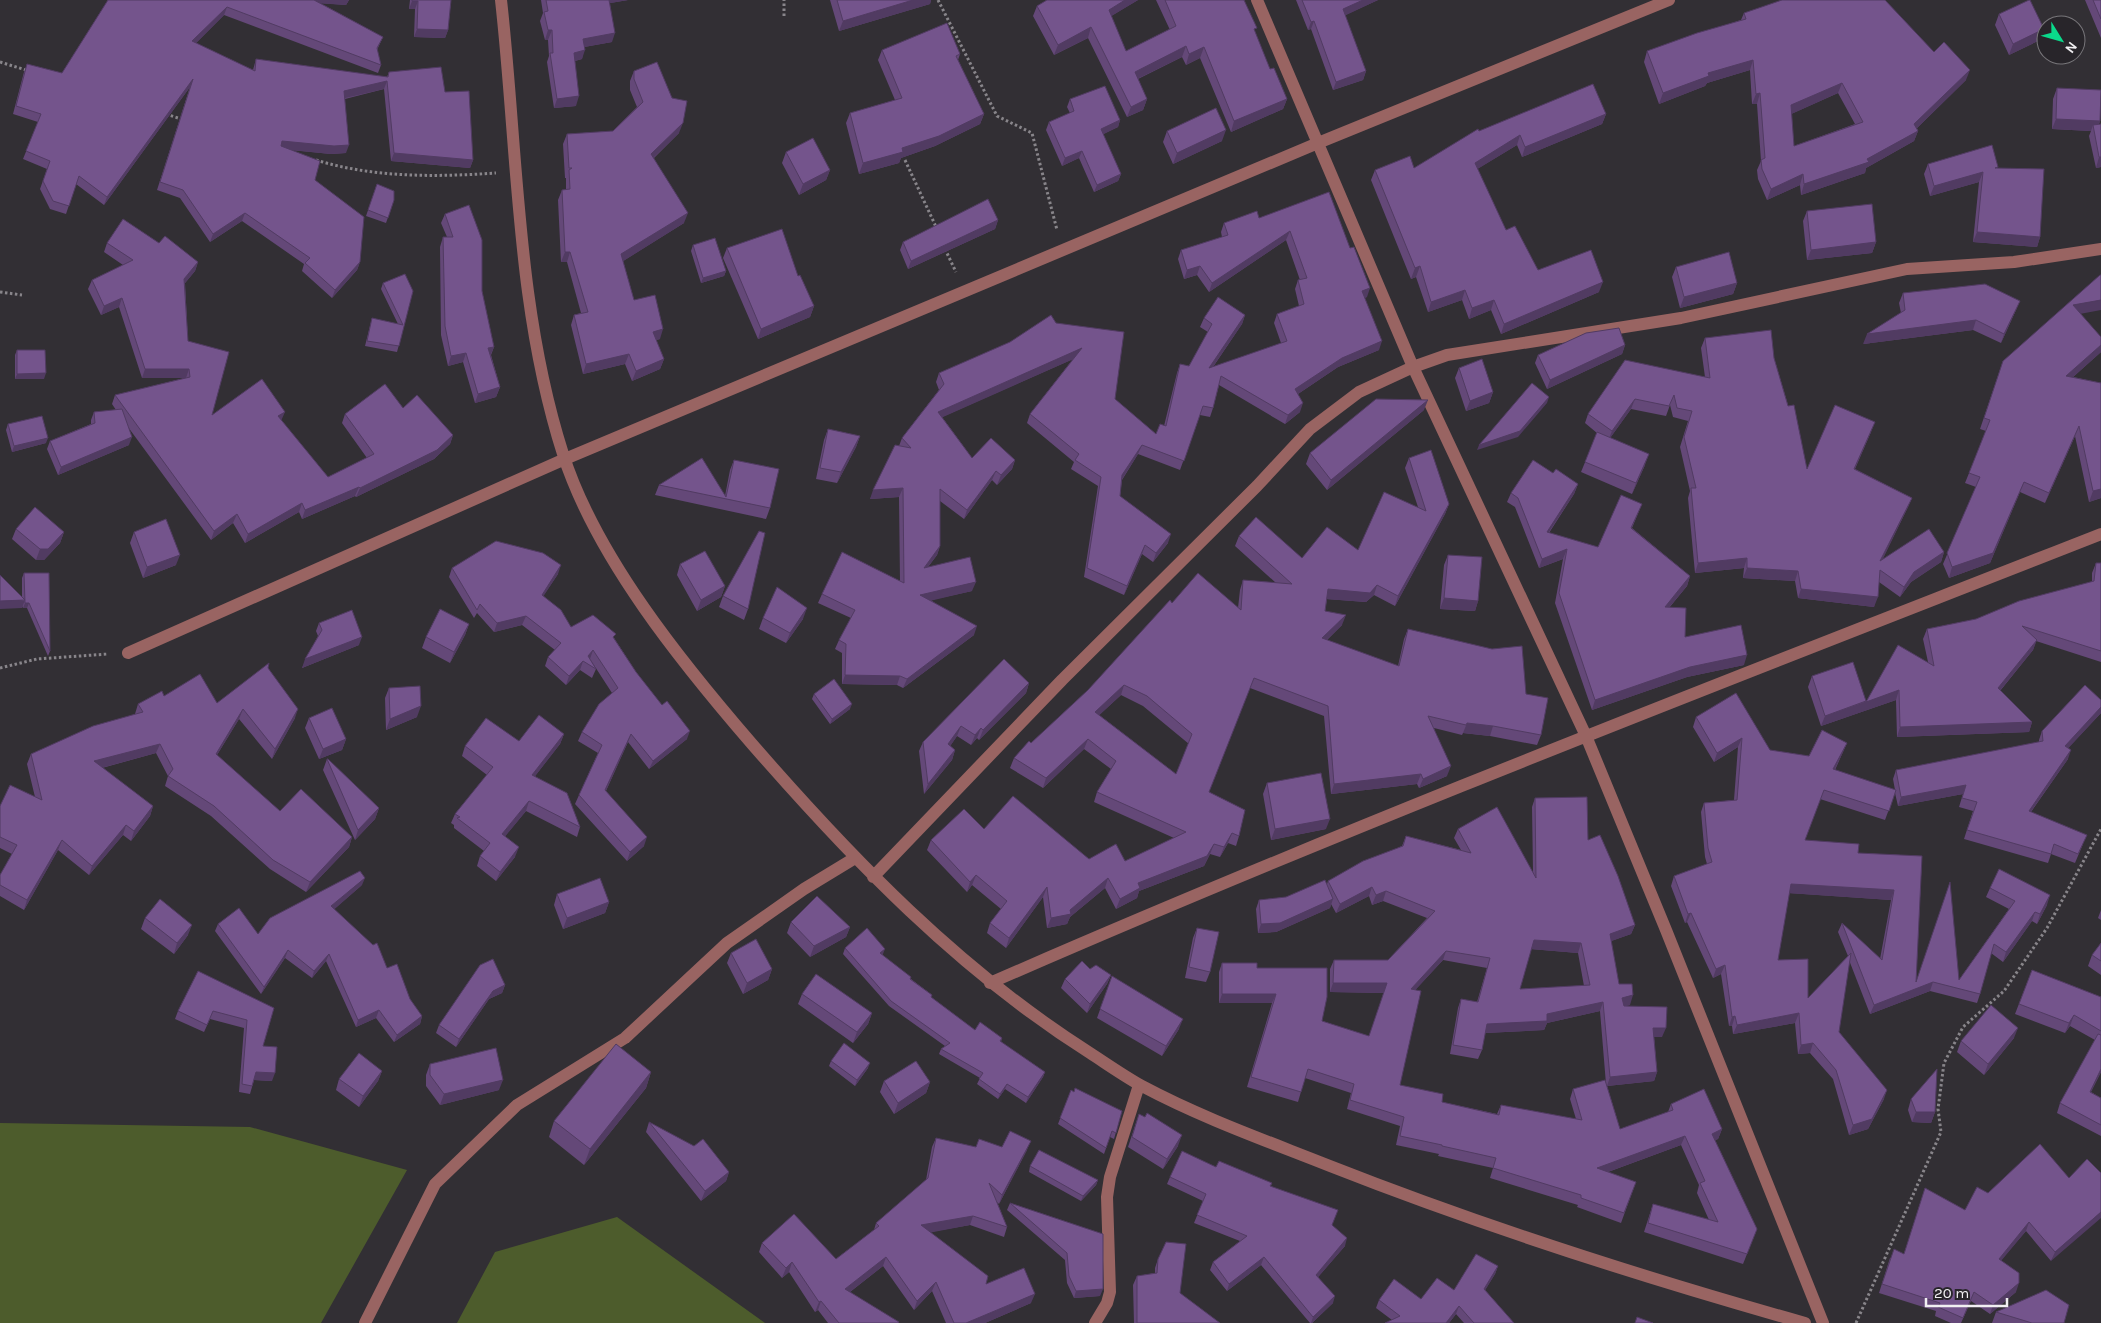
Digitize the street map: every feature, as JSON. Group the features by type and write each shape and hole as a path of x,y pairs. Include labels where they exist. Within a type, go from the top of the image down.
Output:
{"street":[{"path":"501,0 514,171 540,371 565,459 587,510 629,586 706,690 821,823 873,877 990,983 1058,1033 1139,1085 1188,1108 1389,1189 1690,1290 1805,1323"},
{"path":"1257,0 1413,367 1586,736 1666,930 1823,1323"},
{"path":"128,653 565,459 1318,143 1669,0"},
{"path":"873,877 1062,680 1257,486 1310,429 1359,392 1413,367 1447,355 1681,318 1907,269 2014,262 2101,249"},
{"path":"990,983 1103,933 1586,736 2101,534"},
{"path":"365,1323 435,1184 510,1112 625,1038 727,943 804,889 855,858"},
{"path":"1095,1323 1110,1292 1107,1197 1110,1177 1139,1085"}],"path":[{"path":"784,0 784,16"},
{"path":"938,0 997,116 1032,133 1052,205 1062,251"},
{"path":"0,62 36,74"},
{"path":"164,114 191,122"},
{"path":"311,158 374,171 440,176 514,171"},
{"path":"905,160 937,230"},
{"path":"945,248 965,291"},
{"path":"0,292 22,295"},
{"path":"0,668 36,659 128,653"},
{"path":"1856,1323 1941,1132 1938,1109 1944,1063 1963,1027 2004,991 2047,928 2101,829"}],"green space":[{"path":"0,1123 250,1127 407,1170 321,1323 0,1323"},
{"path":"617,1217 765,1323 457,1323 495,1252"}],"building":[{"path":"108,0 314,0 383,37 377,48 381,65 227,7 192,41 255,71 256,59 388,77 389,72 441,67 445,92 469,91 473,160 394,153 387,81 344,91 349,145 334,146 282,141 281,146 320,161 315,180 364,217 360,262 335,290 305,263 310,258 245,213 213,234 183,190 160,182 193,79 107,197 79,176 69,206 53,201 43,181 50,161 26,151 41,114 16,106 27,64 62,73"},
{"path":"412,0 451,0 448,30 417,29 418,1"},
{"path":"546,0 609,0 615,33 583,39 585,50 574,53 579,96 557,99 550,53 553,53 552,30 548,30 544,12 548,11"},
{"path":"837,0 913,0 843,21"},
{"path":"1047,0 1125,0 1109,10 1126,51 1176,26 1165,0 1244,0 1257,28 1254,29 1270,69 1274,68 1287,99 1234,121 1204,47 1189,54 1186,46 1135,72 1147,99 1131,107 1091,27 1058,45 1037,6"},
{"path":"1302,0 1363,0 1343,9 1366,71 1336,82 1314,21 1311,22"},
{"path":"1782,0 1885,0 1934,52 1944,42 1970,70 1914,124 1918,131 1867,159 1869,162 1804,184 1803,174 1771,189 1762,169 1761,160 1765,158 1760,93 1756,94 1753,60 1708,73 1709,76 1663,93 1647,51 1697,33 1746,19 1744,13","holes":["1842,83 1863,122 1794,146 1791,105"]},
{"path":"2030,0 2037,15 2036,33 2013,44 1999,14"},
{"path":"2093,0 2101,0 2101,19"},
{"path":"947,23 960,54 956,56 984,114 939,136 902,148 903,152 863,163 850,113 902,98 882,50"},
{"path":"657,62 672,98 687,101 683,123 651,154 688,213 621,254 634,300 655,295 663,329 653,332 664,359 636,371 629,354 586,364 574,315 588,312 570,252 565,252 562,190 570,189 569,170 572,168 569,168 567,134 613,131 643,102 634,79 634,71"},
{"path":"1593,84 1606,114 1525,147 1520,135 1475,163 1506,230 1515,226 1538,270 1591,250 1603,282 1504,324 1494,300 1472,308 1465,290 1431,302 1420,266 1415,268 1375,170 1410,156 1414,168 1478,129 1479,131"},
{"path":"1105,86 1120,120 1101,129 1121,174 1097,185 1082,151 1065,158 1049,122 1074,111 1070,99"},
{"path":"2057,88 2101,90 2100,121 2056,119"},
{"path":"1216,108 1226,130 1177,153 1167,131"},
{"path":"2101,124 2101,157 2099,157 2093,125"},
{"path":"813,138 830,170 803,184 786,152"},
{"path":"1992,145 1998,167 1995,168 2044,169 2040,237 1977,232 1983,172 1934,186 1928,164"},
{"path":"377,184 394,191 394,200 388,218 368,210"},
{"path":"1329,192 1350,248 1354,247 1370,288 1362,291 1382,341 1342,358 1295,389 1303,403 1288,415 1221,376 1213,408 1203,406 1184,461 1142,445 1122,475 1120,496 1171,534 1156,553 1145,545 1127,586 1087,568 1101,477 1075,460 1079,454 1030,414 1082,348 938,412 972,458 991,438 1015,460 1001,475 996,471 967,510 940,489 940,546 924,568 970,557 976,582 920,595 977,626 907,679 900,676 845,675 846,644 839,640 855,610 822,594 842,552 904,583 903,488 873,490 895,445 911,448 902,438 944,384 939,373 1010,342 1051,315 1056,323 1124,332 1115,399 1156,434 1160,424 1166,426 1180,364 1189,366 1212,324 1204,318 1218,297 1245,315 1209,368 1287,341 1277,314 1304,304 1298,280 1307,278 1290,231 1212,283 1200,266 1187,270 1181,250 1228,235 1224,223 1257,211 1259,218"},
{"path":"988,199 998,220 911,261 903,242"},
{"path":"1872,204 1876,242 1811,250 1807,211"},
{"path":"469,205 482,240 482,291 494,347 488,348 500,387 478,394 466,353 451,356 445,326 443,237 453,237 445,214"},
{"path":"123,219 159,243 165,236 198,262 184,279 188,341 229,352 212,415 262,379 285,412 278,416 328,477 374,454 345,414 385,384 403,408 417,395 453,435 437,450 360,488 305,510 302,503 248,534 237,514 214,531 115,395 190,377 189,369 145,369 122,298 104,306 92,280 133,260 107,243"},
{"path":"782,229 798,276 800,275 814,306 761,329 727,248"},
{"path":"715,238 726,271 703,278 693,245"},
{"path":"1729,252 1737,283 1684,297 1676,267"},
{"path":"405,274 413,291 399,346 367,341 372,318 403,325 383,283"},
{"path":"2100,275 2101,300 2073,305 2101,337 2101,345 2066,376 2101,383 2101,489 2093,491 2079,426 2049,493 2024,482 1993,553 1952,567 1947,553 1980,477 1969,473 1990,420 1984,418 2003,361"},
{"path":"1985,284 2020,301 2004,334 1976,320 1867,334 1905,310 1903,293"},
{"path":"1619,328 1625,345 1550,380 1538,355 1586,333"},
{"path":"1771,330 1774,358 1788,406 1794,405 1807,469 1835,405 1875,422 1854,469 1912,498 1880,561 1929,529 1944,552 1914,572 1904,587 1880,570 1878,597 1801,589 1798,571 1747,568 1747,558 1698,563 1691,488 1696,488 1684,437 1692,411 1677,408 1674,395 1669,406 1635,399 1612,431 1588,414 1625,360 1710,378 1705,338"},
{"path":"17,350 45,350 46,373 17,374"},
{"path":"1482,359 1493,392 1470,401 1459,368"},
{"path":"1532,383 1549,397 1520,431 1479,445"},
{"path":"1376,399 1428,400 1331,480 1310,453"},
{"path":"122,409 132,437 61,467 50,441 95,423 94,412"},
{"path":"42,416 48,438 14,446 8,424"},
{"path":"828,429 860,436 841,472 820,468"},
{"path":"1597,432 1649,454 1636,483 1585,462"},
{"path":"1431,450 1449,504 1398,596 1377,585 1370,593 1328,589 1325,611 1346,615 1322,638 1399,666 1408,629 1492,649 1522,646 1526,694 1548,698 1541,735 1493,726 1467,723 1466,725 1428,716 1451,766 1423,779 1421,774 1334,784 1328,706 1254,678 1209,792 1245,810 1239,836 1232,833 1224,847 1214,844 1207,856 1138,883 1140,888 1120,899 1108,878 1070,910 1071,914 1051,918 1047,887 1009,938 990,923 1007,901 976,875 970,882 931,840 964,809 984,829 1013,796 1089,859 1116,844 1125,861 1186,832 1097,792 1116,761 1088,739 1046,778 1014,758 1029,741 1031,743 1088,690 1170,600 1172,603 1198,573 1241,610 1243,580 1292,584 1239,536 1256,517 1302,558 1327,527 1358,550 1384,492 1426,511 1409,458","holes":["1124,685 1147,696 1192,734 1176,774 1095,712"]},
{"path":"702,458 726,497 734,460 779,469 770,508 659,485"},
{"path":"1533,460 1553,473 1556,469 1578,484 1547,532 1598,547 1621,495 1642,504 1631,528 1690,576 1665,607 1686,608 1685,637 1741,625 1747,655 1690,667 1595,700 1559,593 1567,549 1542,559 1518,498 1511,493"},
{"path":"35,507 64,532 48,549 40,549 16,529"},
{"path":"166,519 180,555 147,567 134,532"},
{"path":"759,531 765,533 748,609 723,596"},
{"path":"496,541 543,553 561,565 542,595 561,610 571,627 593,615 616,634 613,637 636,672 662,705 667,701 690,731 653,761 631,734 605,790 647,837 630,852 579,795 602,745 582,732 599,704 618,688 593,650 588,656 596,669 583,661 569,676 548,657 561,643 526,616 497,623 480,604 477,610 452,568"},
{"path":"705,551 725,586 701,600 680,564"},
{"path":"1448,555 1482,557 1478,601 1444,598"},
{"path":"2096,563 2101,563 2101,651 2022,626 2037,640 1998,688 2032,722 1900,727 1899,690 1866,702 1898,645 1934,666 1927,629 1976,619 2019,601 2094,581"},
{"path":"24,573 49,573 50,651 29,603 25,603"},
{"path":"0,575 25,600 0,601"},
{"path":"777,587 807,608 790,633 763,618"},
{"path":"440,609 469,624 454,652 426,637"},
{"path":"352,610 362,637 305,659 322,630 319,623"},
{"path":"1004,659 1029,683 983,730 981,728 975,735 961,726 948,744 955,750 928,784 923,742"},
{"path":"1853,662 1866,701 1825,716 1812,676"},
{"path":"269,663 268,668 298,709 275,749 243,709 216,754 280,811 301,789 352,837 310,882 273,860 214,806 168,776 173,769 160,744 94,761 153,806 134,831 126,825 92,866 62,840 27,900 0,885 0,875 17,845 0,837 0,806 10,785 42,800 31,754 93,726 143,712 138,704 162,691 164,696 200,674 217,703"},
{"path":"834,679 852,704 832,719 814,694"},
{"path":"2085,685 2101,700 2101,707 2065,746 2071,750 2029,811 2087,835 2078,854 2054,844 2051,854 1967,830 1977,802 1962,798 1966,785 1901,797 1896,770 2043,741 2042,731"},
{"path":"420,686 421,706 390,719 389,688"},
{"path":"1736,693 1770,750 1809,756 1822,730 1847,743 1833,769 1896,790 1889,811 1824,790 1805,840 1859,844 1858,853 1922,856 1916,982 1950,882 1959,980 2015,901 1990,888 1999,869 2050,895 2040,914 2035,912 2006,952 1994,944 1980,994 1933,982 1874,1005 1842,923 1882,960 1894,890 1791,884 1778,960 1808,959 1808,998 1851,953 1839,1032 1887,1090 1872,1119 1853,1125 1836,1070 1813,1043 1801,1045 1799,1013 1737,1025 1735,1016 1732,1017 1725,965 1716,969 1691,913 1688,914 1674,876 1712,862 1708,848 1704,803 1737,800 1742,738 1717,753 1696,717"},
{"path":"332,708 346,739 323,749 309,718"},
{"path":"539,715 564,734 532,775 567,793 580,827 529,801 502,834 519,847 500,872 480,856 490,843 457,818 460,817 455,814 493,767 465,746 486,718 519,741"},
{"path":"327,759 379,808 358,830"},
{"path":"1321,773 1330,819 1275,829 1267,783"},
{"path":"1587,797 1588,840 1600,835 1618,876 1635,925 1610,934 1619,984 1632,984 1633,995 1622,998 1624,1006 1667,1007 1666,1028 1653,1028 1657,1072 1610,1077 1603,1002 1547,1014 1547,1021 1487,1024 1482,1050 1453,1045 1461,999 1478,1002 1490,958 1446,951 1411,989 1421,991 1400,1085 1443,1094 1442,1102 1499,1115 1501,1105 1582,1120 1573,1089 1605,1080 1620,1129 1673,1110 1671,1104 1704,1089 1722,1129 1712,1134 1757,1229 1747,1254 1648,1223 1653,1204 1718,1222 1700,1183 1705,1181 1685,1136 1597,1168 1636,1182 1624,1213 1581,1198 1581,1195 1493,1168 1496,1158 1400,1136 1404,1117 1350,1100 1354,1084 1308,1069 1301,1092 1251,1077 1276,994 1222,994 1222,963 1257,963 1257,968 1327,968 1327,997 1322,1021 1369,1036 1387,983 1333,983 1334,960 1388,960 1435,911 1386,891 1376,895 1372,887 1340,904 1328,881 1363,861 1403,846 1406,836 1471,853 1458,829 1497,807 1536,878 1535,798","holes":["1534,940 1581,943 1590,985 1520,989"]},
{"path":"360,871 365,878 331,906 373,945 377,943 387,968 397,964 410,999 422,1016 397,1035 379,1010 358,1020 329,954 314,971 288,950 264,987 218,924 239,908 258,934 270,918"},
{"path":"600,878 609,902 567,918 557,894"},
{"path":"1325,880 1333,899 1280,923 1261,924 1259,900 1286,897"},
{"path":"817,896 850,927 814,946 791,922"},
{"path":"160,899 192,925 177,943 145,918"},
{"path":"867,928 885,949 880,953 932,995 931,997 975,1030 980,1022 1002,1038 1000,1041 1045,1072 1028,1097 1007,1084 1000,1094 979,1079 983,1073 941,1049 950,1043 891,1001 845,948"},
{"path":"1197,928 1219,932 1210,972 1189,967"},
{"path":"756,939 772,969 747,983 731,953"},
{"path":"2101,943 2101,961 2092,955"},
{"path":"493,959 505,985 493,991 459,1039 439,1025 480,965"},
{"path":"1082,961 1090,969 1096,965 1111,975 1090,1004 1065,979"},
{"path":"2032,970 2101,997 2101,1031 2074,1015 2069,1023 2019,1004"},
{"path":"198,971 274,1008 263,1046 277,1047 275,1073 256,1072 252,1086 242,1084 247,1020 213,1011 207,1025 178,1011"},
{"path":"816,974 872,1013 857,1032 802,994"},
{"path":"1112,976 1183,1019 1166,1046 1100,1009"},
{"path":"1991,1005 2018,1028 1988,1064 1961,1041"},
{"path":"2098,1034 2101,1035 2101,1069 2090,1092 2101,1098 2101,1125 2060,1103"},
{"path":"844,1043 870,1063 857,1080 831,1061"},
{"path":"616,1044 651,1072 590,1149 554,1121"},
{"path":"496,1048 503,1080 444,1094 430,1075 430,1064"},
{"path":"359,1053 382,1071 363,1096 339,1079"},
{"path":"916,1061 930,1082 898,1103 884,1081"},
{"path":"1937,1069 1935,1112 1916,1112 1911,1099"},
{"path":"1075,1088 1122,1111 1116,1133 1112,1131 1106,1148 1060,1118 1071,1090 1074,1092"},
{"path":"1147,1113 1182,1135 1167,1159 1132,1137 1139,1114 1145,1117"},
{"path":"649,1122 694,1146 703,1139 729,1172 705,1191"},
{"path":"1010,1131 1031,1141 1002,1195 989,1183 1007,1227 973,1216 921,1225 988,1276 986,1284 1024,1268 1035,1294 966,1323 954,1323 936,1282 917,1301 886,1257 845,1289 899,1322 839,1323 821,1301 819,1302 792,1262 786,1268 762,1243 794,1214 836,1259 879,1226 876,1223 928,1178 936,1138 976,1147 979,1139 1002,1147"},
{"path":"2040,1144 2069,1178 2087,1159 2101,1173 2101,1212 2055,1252 2029,1222 1999,1259 2019,1273 2019,1283 1993,1305 1974,1292 1963,1318 1938,1307 1940,1303 1882,1284 1894,1249 1904,1254 1925,1188 1965,1210 1977,1187 1988,1193"},
{"path":"1039,1150 1098,1180 1083,1196 1030,1166"},
{"path":"1182,1151 1216,1167 1219,1161 1272,1183 1270,1186 1338,1210 1332,1225 1347,1238 1316,1275 1335,1296 1313,1317 1264,1257 1229,1284 1213,1262 1247,1236 1197,1215 1206,1194 1170,1177"},
{"path":"1010,1203 1103,1234 1103,1289 1076,1291 1069,1276 1067,1253"},
{"path":"1166,1242 1186,1244 1180,1293 1220,1323 1137,1323 1137,1276 1157,1273 1158,1259"},
{"path":"1476,1254 1498,1266 1484,1289 1514,1323 1474,1323 1459,1306 1446,1323 1385,1323 1400,1316 1379,1300 1394,1279 1421,1299 1437,1278 1454,1290"},
{"path":"2046,1290 2069,1305 2064,1323 2032,1323 1996,1312"},
{"path":"1637,1317 1653,1323 1635,1323"}]}
